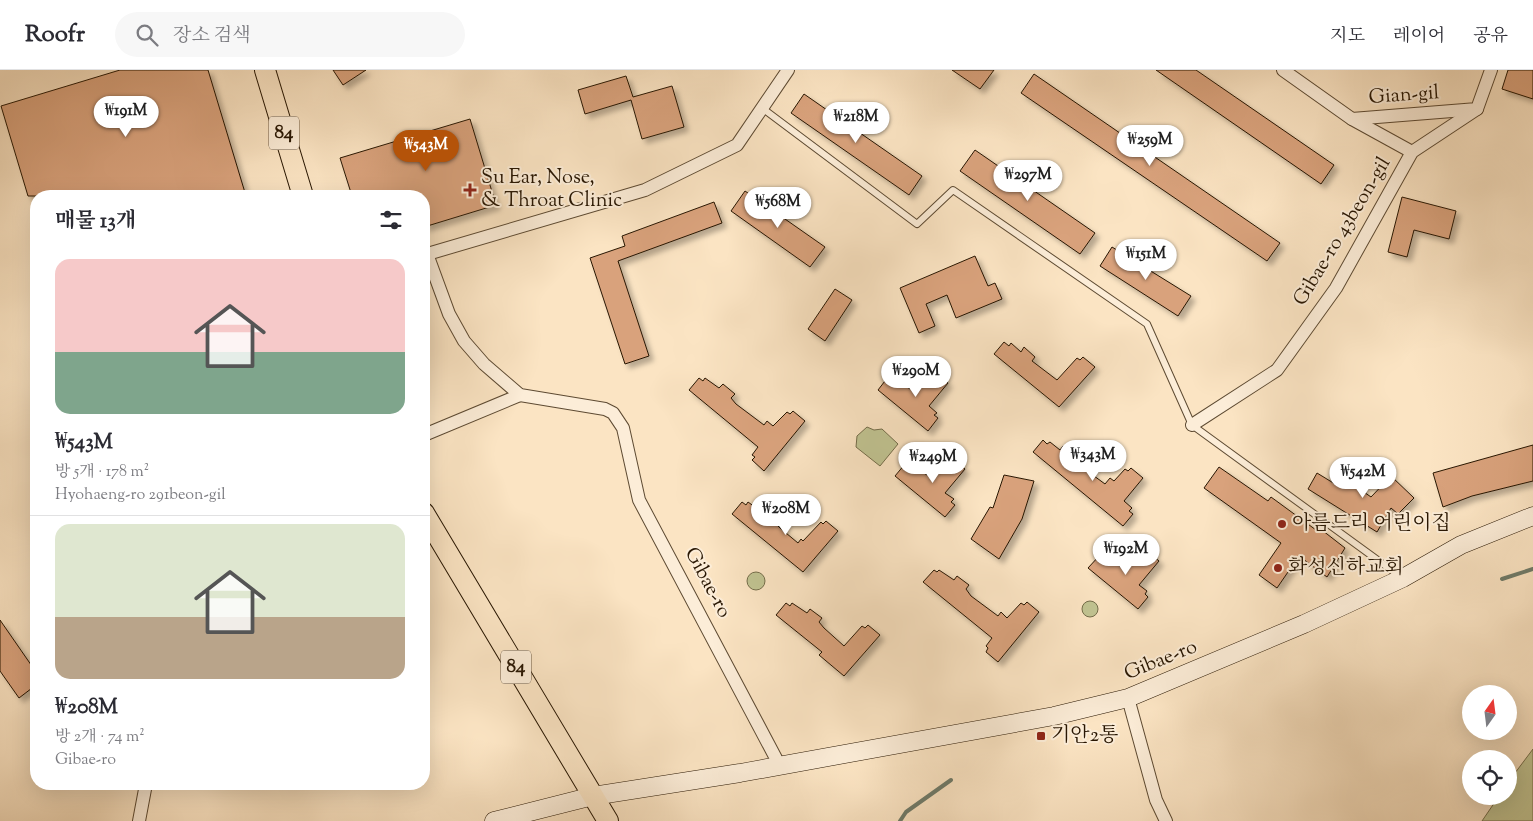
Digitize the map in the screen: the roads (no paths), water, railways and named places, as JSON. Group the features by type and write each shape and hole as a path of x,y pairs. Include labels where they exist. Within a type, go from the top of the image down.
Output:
{"main road":[{"name":"84","path":"265,70 302,190"},
{"name":"84","path":"430,523 608,821"}],"street":[{"path":"430,253 645,190 737,145 761,107 788,70"},
{"path":"1283,70 1352,119 1412,152 1477,109 1491,70"},
{"name":"Gian-gil","path":"1352,119 1477,109"},
{"name":"Gibae-ro 43beon-gil","path":"1192,425 1277,370 1336,288 1412,152"},
{"path":"430,264 449,314 464,341 484,364 520,395 430,432"},
{"name":"Gibae-ro","path":"520,395 605,409 613,413 623,428 639,500 780,766"},
{"name":"Gibae-ro","path":"494,821 593,796 780,766 1054,716 1128,698 1304,624 1402,578 1461,545 1533,516"},
{"path":"1128,698 1156,800 1166,821"},
{"path":"139,821 145,790"}],"lane":[{"path":"761,107 916,224 954,190 1146,324 1192,425 1402,578"}],"waterway":[{"path":"1502,579 1533,569"},
{"path":"900,821 906,812 951,780"}],"place":[{"name":"Su Ear, Nose, & Throat Clinic","path":"470,190"},
{"name":"아름드리 어린이집","path":"1282,524"},
{"name":"화성신하교회","path":"1278,568"},
{"name":"기안2통","path":"1041,736"}]}
